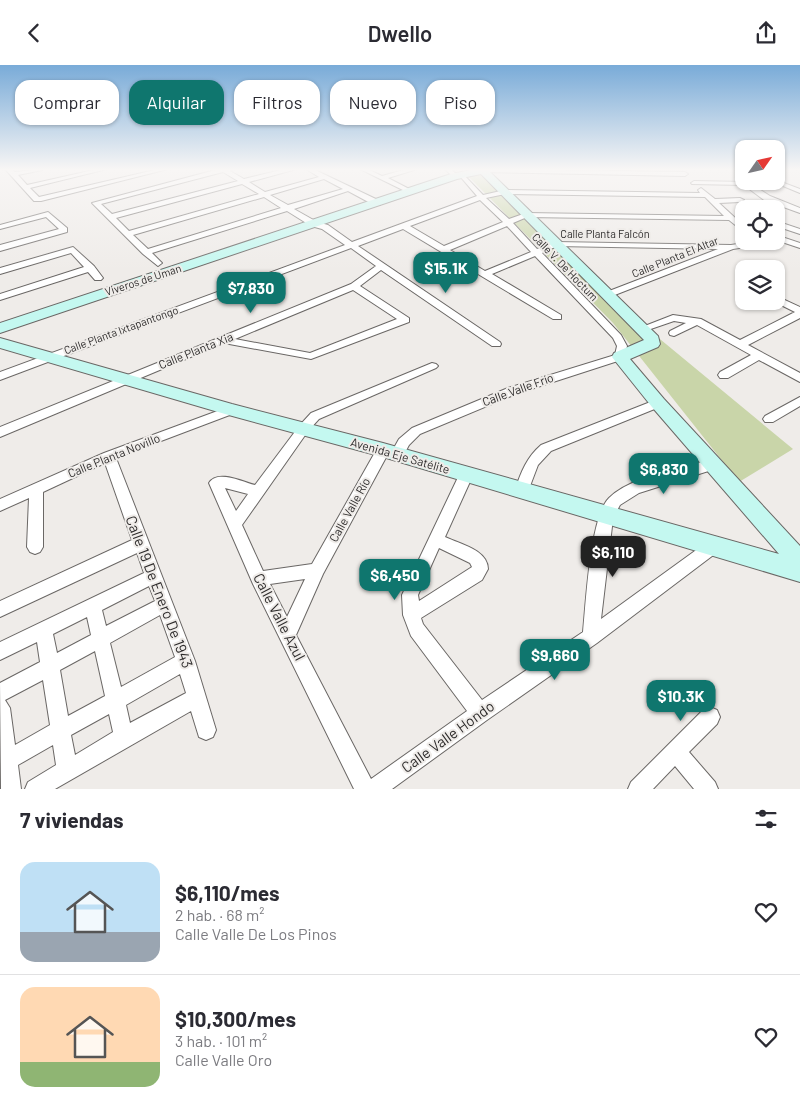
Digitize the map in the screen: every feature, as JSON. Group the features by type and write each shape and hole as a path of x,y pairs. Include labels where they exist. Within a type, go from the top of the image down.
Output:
{"street":[{"path":"96,203 158,263"},
{"path":"111,217 165,203"},
{"path":"128,234 237,203"},
{"path":"278,203 314,224 325,227 496,344"},
{"path":"146,252 304,203"},
{"path":"314,224 377,203"},
{"name":"Calle Planta Ixtapantongo","path":"0,376 466,203"},
{"name":"Calle V. De Hoctum","path":"487,203 617,337 622,346 620,357"},
{"path":"515,203 642,329 673,318 697,321 800,377"},
{"path":"714,203 735,222"},
{"path":"780,203 799,210"},
{"path":"785,215 799,210"},
{"path":"0,227 49,215 64,230 0,248"},
{"path":"443,249 526,215 729,218"},
{"name":"Viveros de Uman","path":"0,328 314,224"},
{"path":"404,226 557,317"},
{"path":"785,226 800,232"},
{"path":"785,240 800,246"},
{"name":"Calle Planta Falcón","path":"485,274 556,244 731,247"},
{"name":"Calle Planta El Altar","path":"607,295 735,246"},
{"path":"0,271 75,250 98,278"},
{"name":"Calle Planta Xia","path":"0,432 354,286 382,265"},
{"path":"0,297 91,268"},
{"path":"223,339 311,357 405,320 354,286"},
{"path":"785,304 800,312"},
{"path":"740,344 800,312"},
{"path":"674,333 697,321"},
{"name":"Calle Valle Frío","path":"390,453 416,431 512,391 652,345 652,339 642,329"},
{"name":"Avenida Eje Satélite","path":"0,343 231,410 304,428 716,545 800,571"},
{"path":"724,375 760,355"},
{"path":"620,357 712,465 800,562"},
{"path":"234,525 304,428 318,414 432,366"},
{"path":"769,419 800,401"},
{"path":"522,490 530,465 546,449 658,403"},
{"name":"Calle Planta Novillo","path":"0,505 109,456 231,410"},
{"name":"Calle Valle Río","path":"288,634 317,570 390,453"},
{"name":"Calle 19 De Enero De 1943","path":"109,456 152,577 186,661 206,729"},
{"path":"591,637 606,514 614,503 632,490 712,465"},
{"path":"466,475 410,595 411,615 416,630 480,713"},
{"name":"Calle Valle Azul","path":"258,491 219,481 216,483 259,579 365,789"},
{"path":"35,547 36,489"},
{"path":"411,615 476,575 480,569 480,563 475,558 437,540"},
{"path":"0,609 140,544"},
{"name":"Calle Valle Hondo","path":"375,789 480,713 591,637 716,545"},
{"path":"259,579 317,570"},
{"path":"0,651 152,577"},
{"path":"0,693 163,605"},
{"path":"93,607 124,737"},
{"path":"44,630 67,770"},
{"path":"7,760 116,698 186,661"},
{"path":"35,789 197,697"},
{"path":"0,708 11,789"},
{"path":"638,789 710,717"},
{"path":"676,752 708,789"}],"green space":[{"path":"494,203 516,203 626,311 793,449 739,482 613,323"}]}
